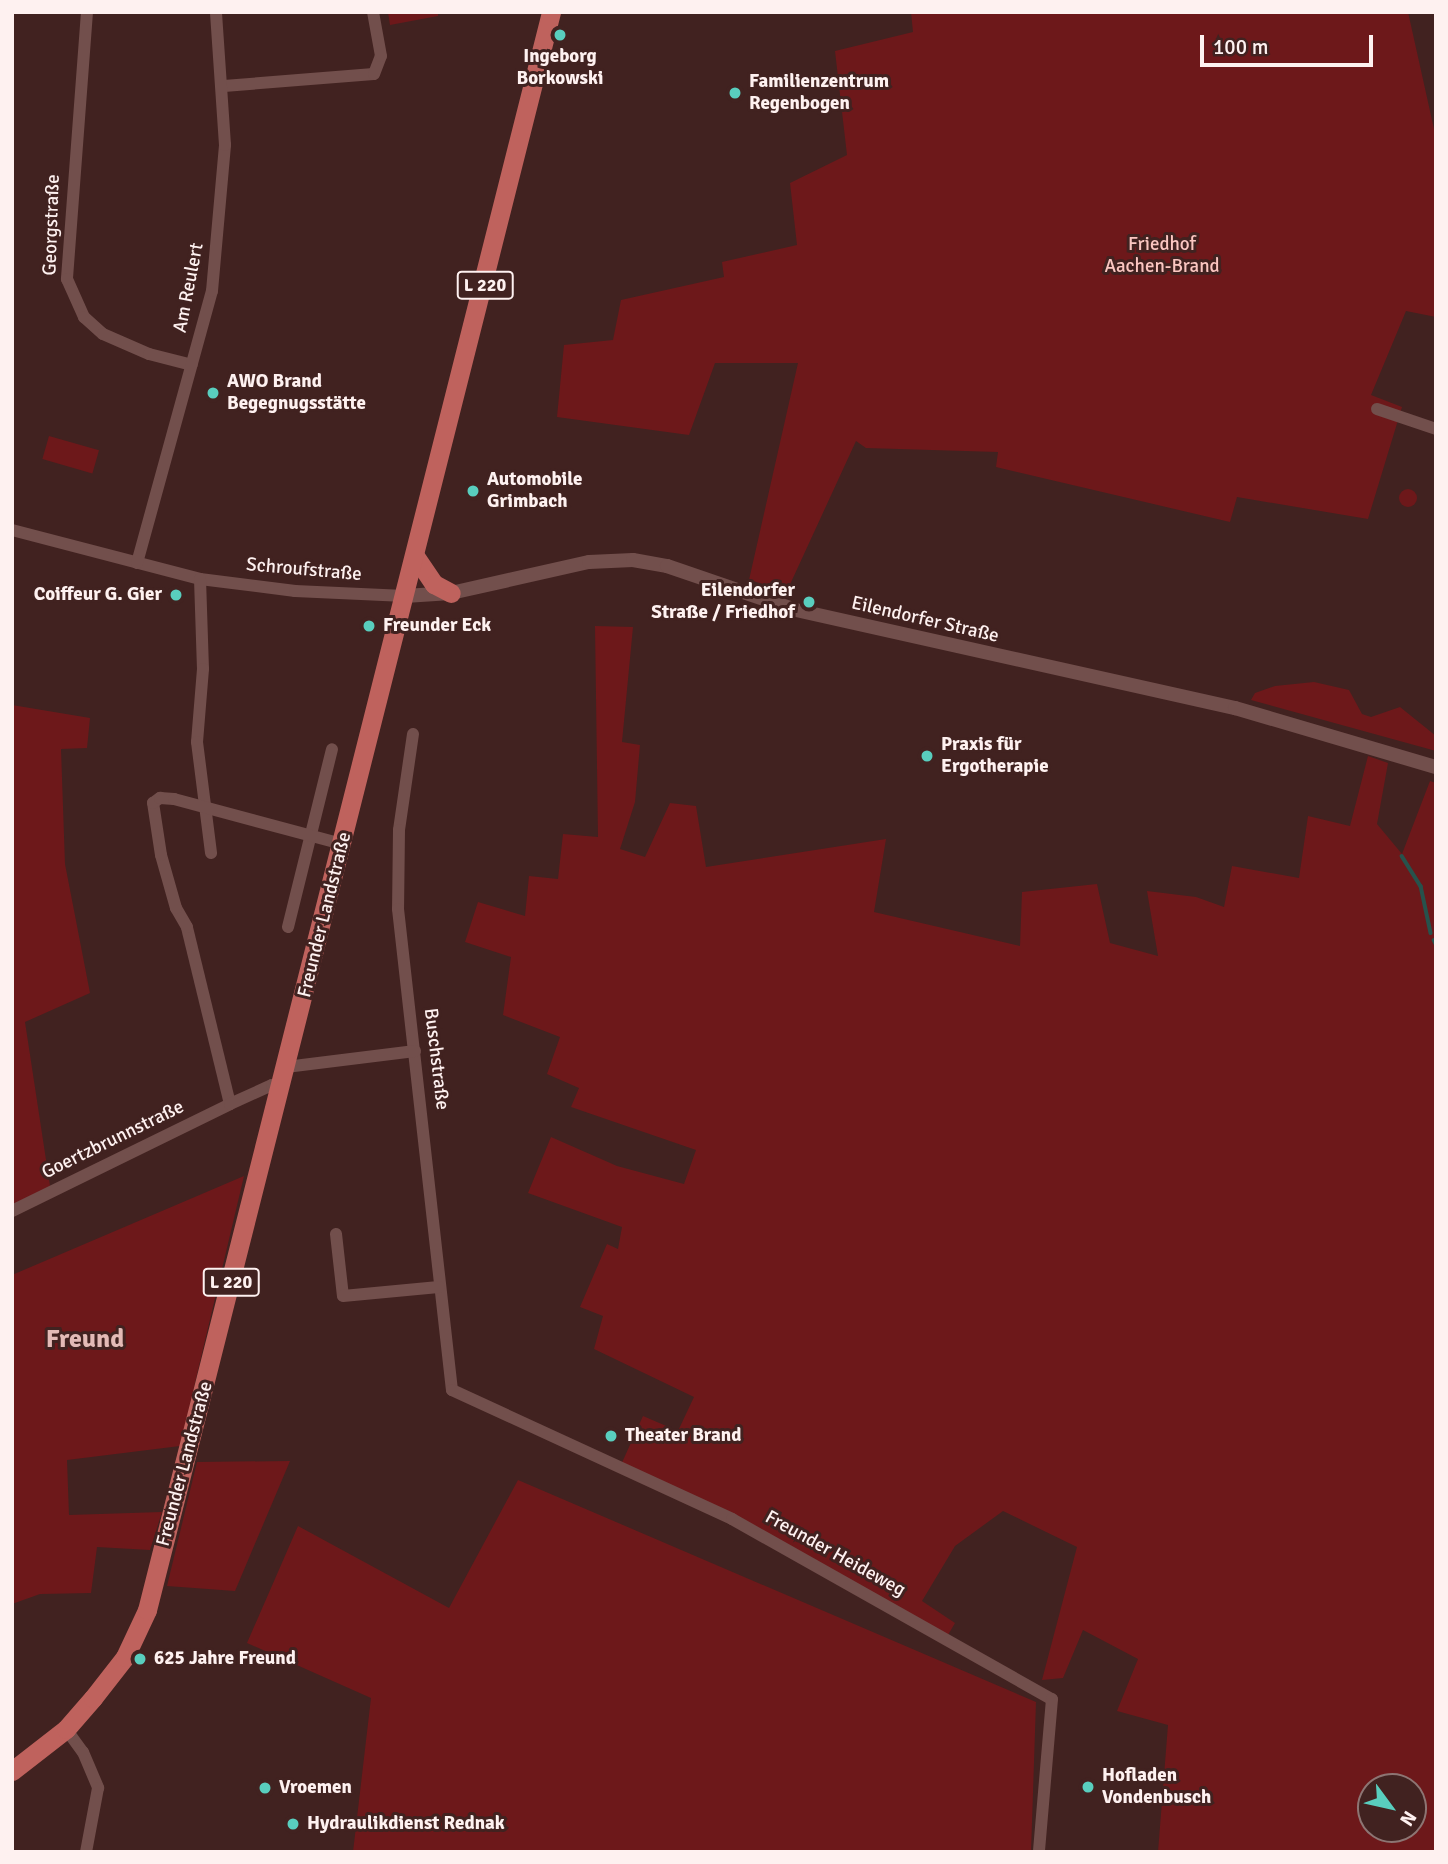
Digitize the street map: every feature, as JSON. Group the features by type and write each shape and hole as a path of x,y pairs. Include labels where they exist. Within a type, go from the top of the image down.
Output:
{"main road":[{"name":"Freunder Landstraße","path":"12,1771 66,1729 125,1657 146,1610 286,1067 551,12"},
{"path":"415,556 434,584 451,593"}],"street":[{"name":"Georgstraße","path":"87,12 67,279 84,317 103,334 149,354 192,365"},
{"name":"Am Reulert","path":"137,563 212,290 222,210 224,86 216,12"},
{"path":"224,86 374,74 381,56 373,12"},
{"path":"1377,409 1436,429"},
{"name":"Schroufstraße","path":"12,530 200,579 295,591 405,596"},
{"name":"Eilendorfer Straße","path":"405,596 451,593 589,562 633,560 667,566 796,610 1235,708 1436,767"},
{"path":"200,579 203,807 211,853"},
{"name":"Buschstraße","path":"413,734 397,869 439,1287 452,1390"},
{"path":"288,927 332,750"},
{"path":"230,1104 187,928 176,908 151,812 160,798 342,844"},
{"path":"286,1067 415,1051"},
{"name":"Goertzbrunnstraße","path":"12,1211 230,1104 272,1085 280,1087"},
{"path":"336,1234 342,1296 439,1287"},
{"name":"Freunder Heideweg","path":"452,1390 732,1519 1052,1699 1039,1852"},
{"path":"66,1729 83,1752 98,1788 86,1852"}],"green space":[{"path":"388,12 438,12 438,16 390,25"},
{"name":"Friedhof Aachen-Brand","path":"911,12 1408,12 1436,138 1436,317 1406,311 1371,395 1402,407 1368,519 1237,497 1230,522 996,467 998,452 866,448 856,441 787,591 749,580 798,363 715,363 689,435 557,417 564,345 613,340 621,300 724,277 722,262 797,245 790,183 847,155 835,51 913,32"},
{"path":"49,436 99,450 92,473 42,459"},
{"path":"1408,489 1414,492 1417,498 1414,504 1408,507 1402,504 1399,498 1402,492"},
{"path":"595,626 633,627 622,742 640,745 635,802 620,849 645,857 670,803 696,806 706,867 886,839 874,912 1020,946 1022,892 1097,884 1110,943 1158,956 1147,891 1196,897 1224,907 1232,866 1299,878 1308,816 1350,826 1368,756 1388,763 1377,824 1402,854 1430,781 1436,783 1436,1852 1158,1852 1168,1725 1117,1711 1138,1659 1083,1630 1063,1678 1042,1680 1077,1547 1003,1511 955,1546 922,1601 955,1623 948,1635 620,1467 643,1416 678,1431 694,1397 594,1349 603,1316 580,1307 607,1244 618,1249 622,1227 528,1193 551,1137 617,1166 684,1184 696,1150 571,1107 579,1088 547,1074 560,1037 503,1015 511,957 465,942 478,902 525,916 529,876 558,879 563,834 598,837"},
{"path":"1314,682 1349,690 1362,714 1371,717 1400,707 1436,736 1436,751 1251,700 1255,693 1275,686"},
{"path":"12,705 90,718 87,748 61,749 65,864 90,993 25,1022 50,1186 12,1212"},
{"path":"244,1176 180,1446 67,1460 69,1515 162,1512 150,1550 97,1547 91,1593 40,1594 12,1604 12,1275"},
{"path":"290,1461 235,1591 167,1586 197,1462"},
{"path":"518,1480 1036,1702 1031,1852 353,1852 371,1698 247,1643 298,1526 449,1608"}],"waterway":[{"path":"1402,856 1421,886 1431,933"},
{"path":"1434,940 1436,944"}],"place":[{"name":"Ingeborg Borkowski","path":"560,35"},
{"name":"Familienzentrum Regenbogen","path":"735,93"},
{"name":"AWO Brand Begegnugsstätte","path":"213,393"},
{"name":"Automobile Grimbach","path":"473,491"},
{"name":"Coiffeur G. Gier","path":"176,595"},
{"name":"Eilendorfer Straße / Friedhof","path":"809,602"},
{"name":"Freunder Eck","path":"369,626"},
{"name":"Praxis für Ergotherapie","path":"927,756"},
{"name":"Theater Brand","path":"611,1436"},
{"name":"625 Jahre Freund","path":"140,1659"},
{"name":"Hofladen Vondenbusch","path":"1088,1787"},
{"name":"Vroemen","path":"265,1788"},
{"name":"Hydraulikdienst Rednak","path":"293,1824"}],"district":[{"name":"Freund","path":"85,1340"}]}
